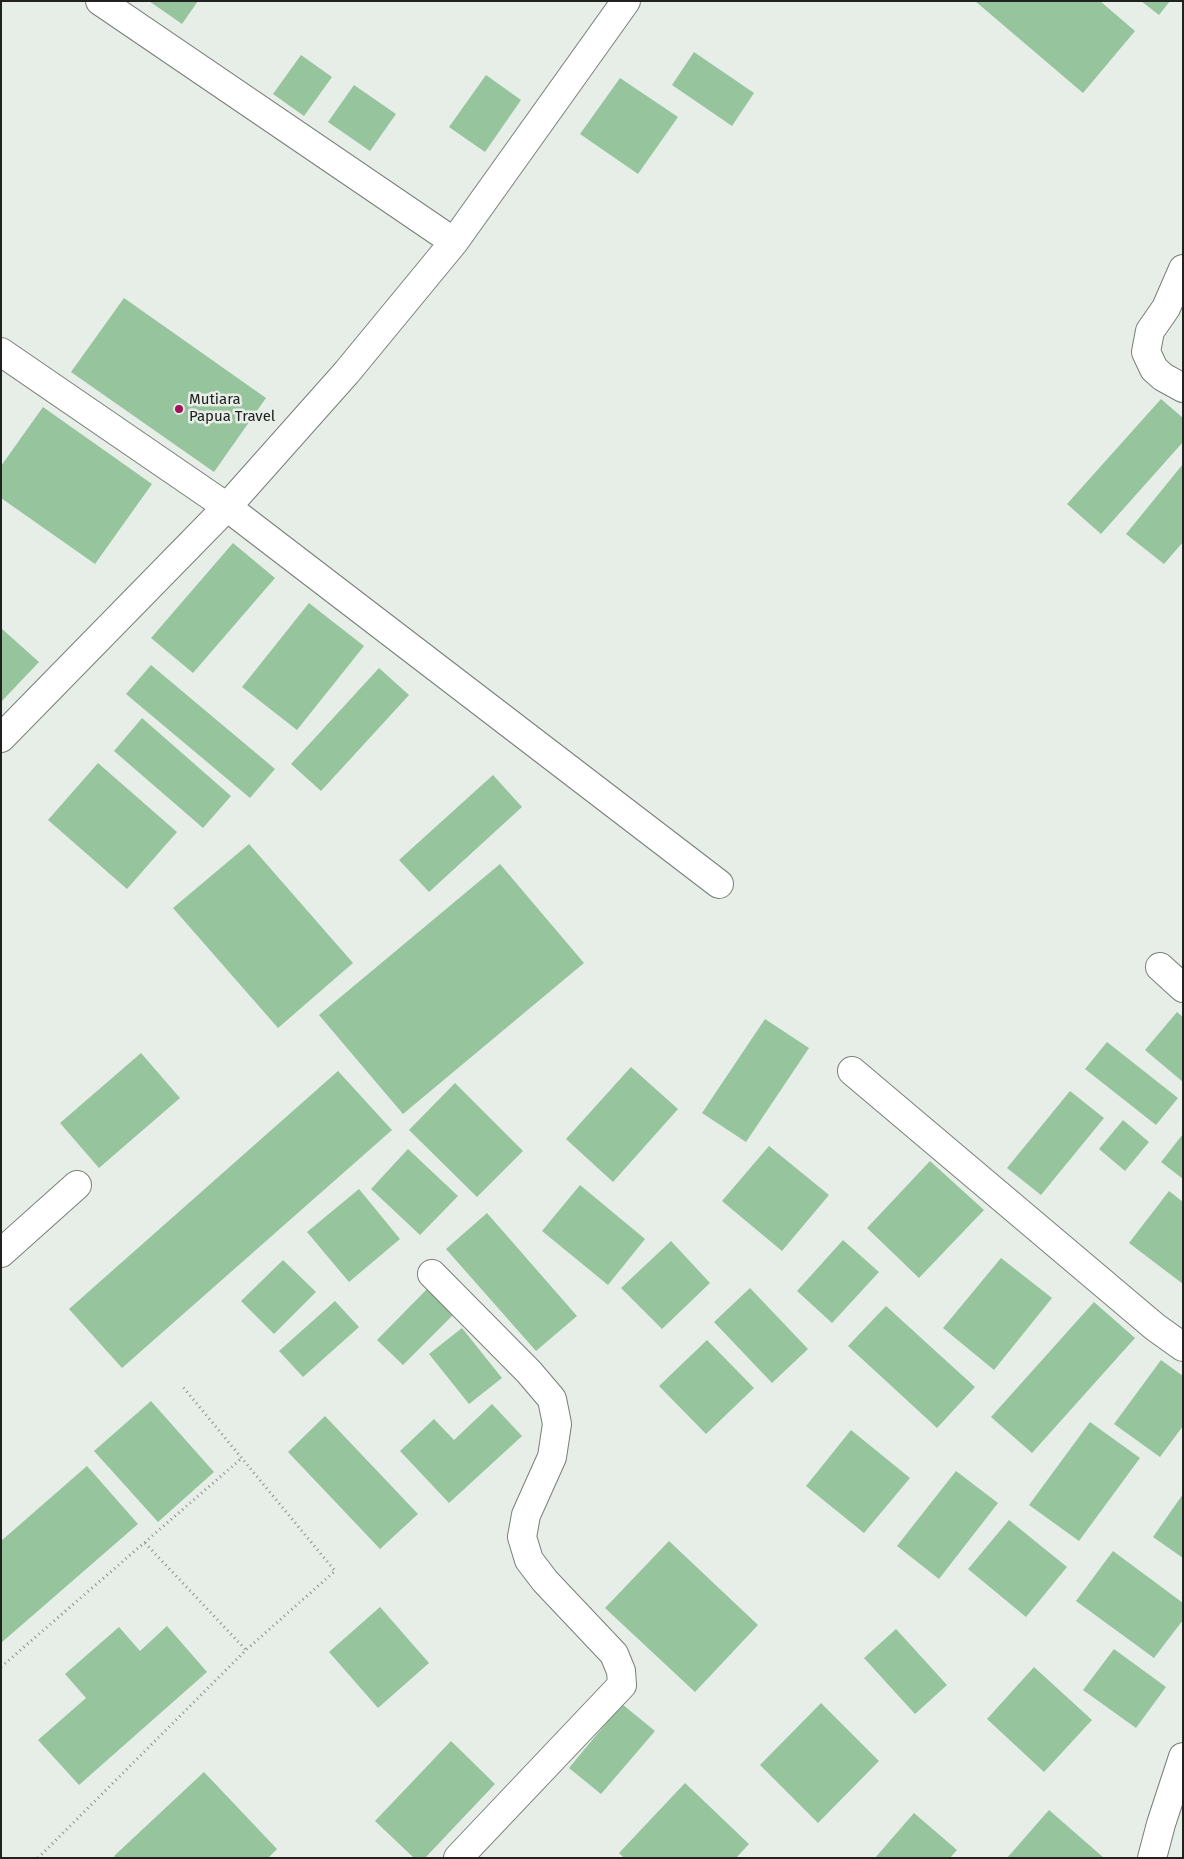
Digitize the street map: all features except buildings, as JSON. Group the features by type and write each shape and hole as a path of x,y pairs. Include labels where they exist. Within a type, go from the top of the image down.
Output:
{"street":[{"path":"1,738 227,507 346,372 454,242 626,1"},
{"path":"108,3 454,242"},
{"path":"1183,268 1166,308 1150,331 1146,352 1154,369 1183,388"},
{"path":"1,352 227,507 719,884"},
{"path":"1160,967 1183,988"},
{"path":"852,1071 1155,1327 1183,1347"},
{"path":"1,1253 77,1185"},
{"path":"432,1274 529,1372 552,1399 557,1424 552,1457 526,1515 522,1537 529,1560 545,1581 614,1654 621,1671 622,1685 458,1858"},
{"path":"1152,1858 1183,1757"}],"path":[{"path":"38,1858 246,1650 335,1571 183,1387"},
{"path":"1,1667 242,1458"},
{"path":"146,1543 246,1650"}],"place":[{"name":"Mutiara Papua Travel","path":"179,409"}]}
